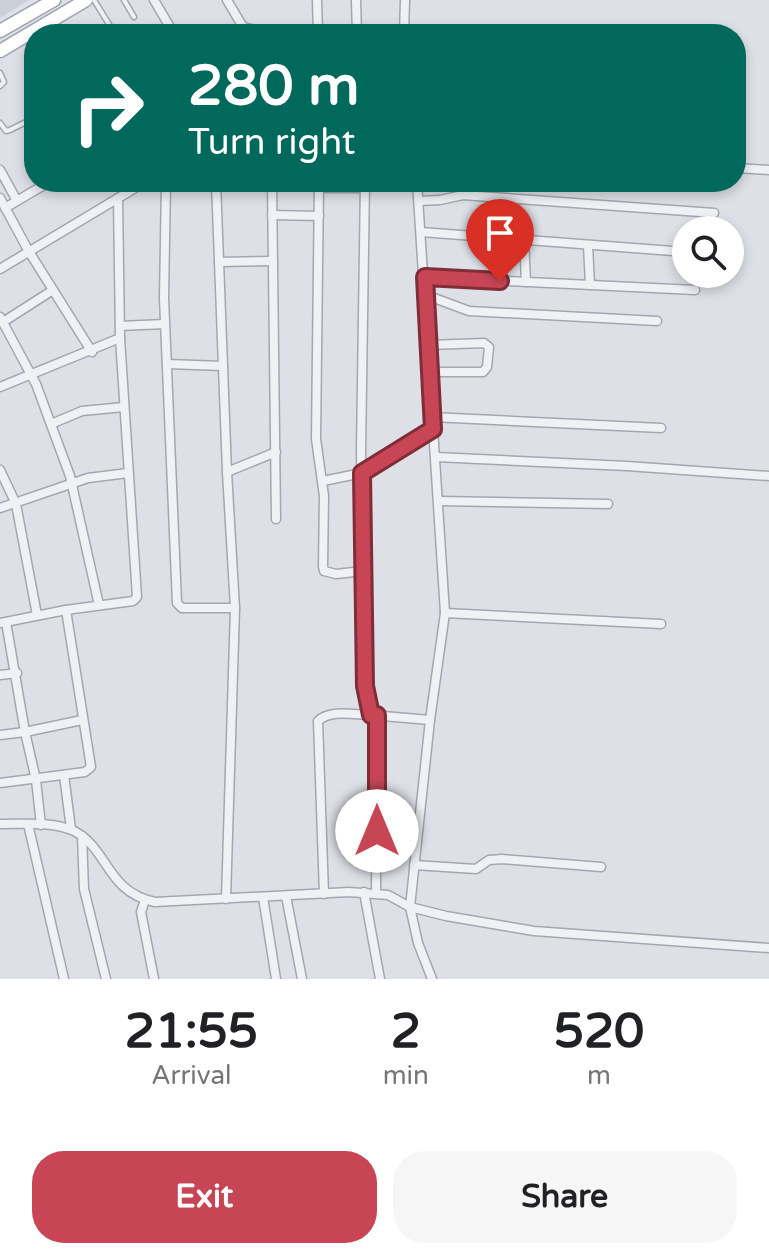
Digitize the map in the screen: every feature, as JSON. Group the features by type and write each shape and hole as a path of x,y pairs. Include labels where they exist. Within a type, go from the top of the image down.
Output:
{"main road":[{"path":"0,31 54,0"},
{"path":"47,24 81,1"},
{"path":"0,51 24,38"}],"street":[{"path":"154,0 168,24"},
{"path":"227,0 241,24"},
{"path":"317,0 318,24"},
{"path":"356,0 357,24"},
{"path":"404,24 405,0"},
{"path":"746,169 769,170"},
{"path":"0,170 17,201"},
{"path":"5,208 32,192"},
{"path":"0,269 128,192"},
{"path":"166,192 165,324 177,603 182,608 195,610 235,608"},
{"path":"216,192 235,608 226,899"},
{"path":"272,192 276,519"},
{"path":"319,192 316,439 323,481 324,571 336,574 363,571"},
{"path":"364,192 363,571 365,686 374,715 376,893"},
{"path":"418,192 445,613 410,907 418,943 432,979"},
{"path":"419,201 463,195 714,213"},
{"path":"0,198 28,250 92,352"},
{"path":"41,825 17,673 3,622 135,600 137,597 120,338 118,198"},
{"path":"272,215 319,216"},
{"path":"421,232 672,251"},
{"path":"524,238 526,282"},
{"path":"588,245 590,285"},
{"path":"219,262 273,261"},
{"path":"425,277 695,290"},
{"path":"53,290 2,320 33,375 72,483 99,605"},
{"path":"426,295 445,300 463,310 657,321"},
{"path":"120,326 165,324"},
{"path":"0,387 120,338"},
{"path":"429,345 484,343 489,347 487,367 483,372 430,372"},
{"path":"167,364 223,366"},
{"path":"51,424 82,411 124,407"},
{"path":"432,417 661,428"},
{"path":"323,481 362,473 433,429"},
{"path":"227,472 276,452"},
{"path":"436,457 769,476"},
{"path":"0,470 16,504 37,615"},
{"path":"0,508 101,475 128,473"},
{"path":"439,501 608,504"},
{"path":"0,783 85,772 91,767 66,610"},
{"path":"445,613 661,624"},
{"path":"0,675 17,673"},
{"path":"324,894 318,721 326,715 336,714 430,720"},
{"path":"0,735 82,720"},
{"path":"64,775 71,829"},
{"path":"0,824 71,829 82,836 129,893 145,900 167,903 364,892 398,899 410,907 489,925 769,948"},
{"path":"28,824 64,979"},
{"path":"82,836 84,889 106,979"},
{"path":"414,865 476,869 489,860 502,859 601,867"},
{"path":"364,892 380,979"},
{"path":"286,896 302,979"},
{"path":"263,897 276,979"},
{"path":"145,900 141,912 154,979"}],"lane":[{"path":"94,0 109,24"},
{"path":"124,0 134,17"},
{"path":"0,73 4,82 0,86"},
{"path":"0,123 6,131 24,123"}],"shaded area":[{"path":"0,0 29,0 0,18"}],"route":[{"path":"377,831 377,715 371,715 365,686 362,473 433,429 425,277 500,281"}]}
